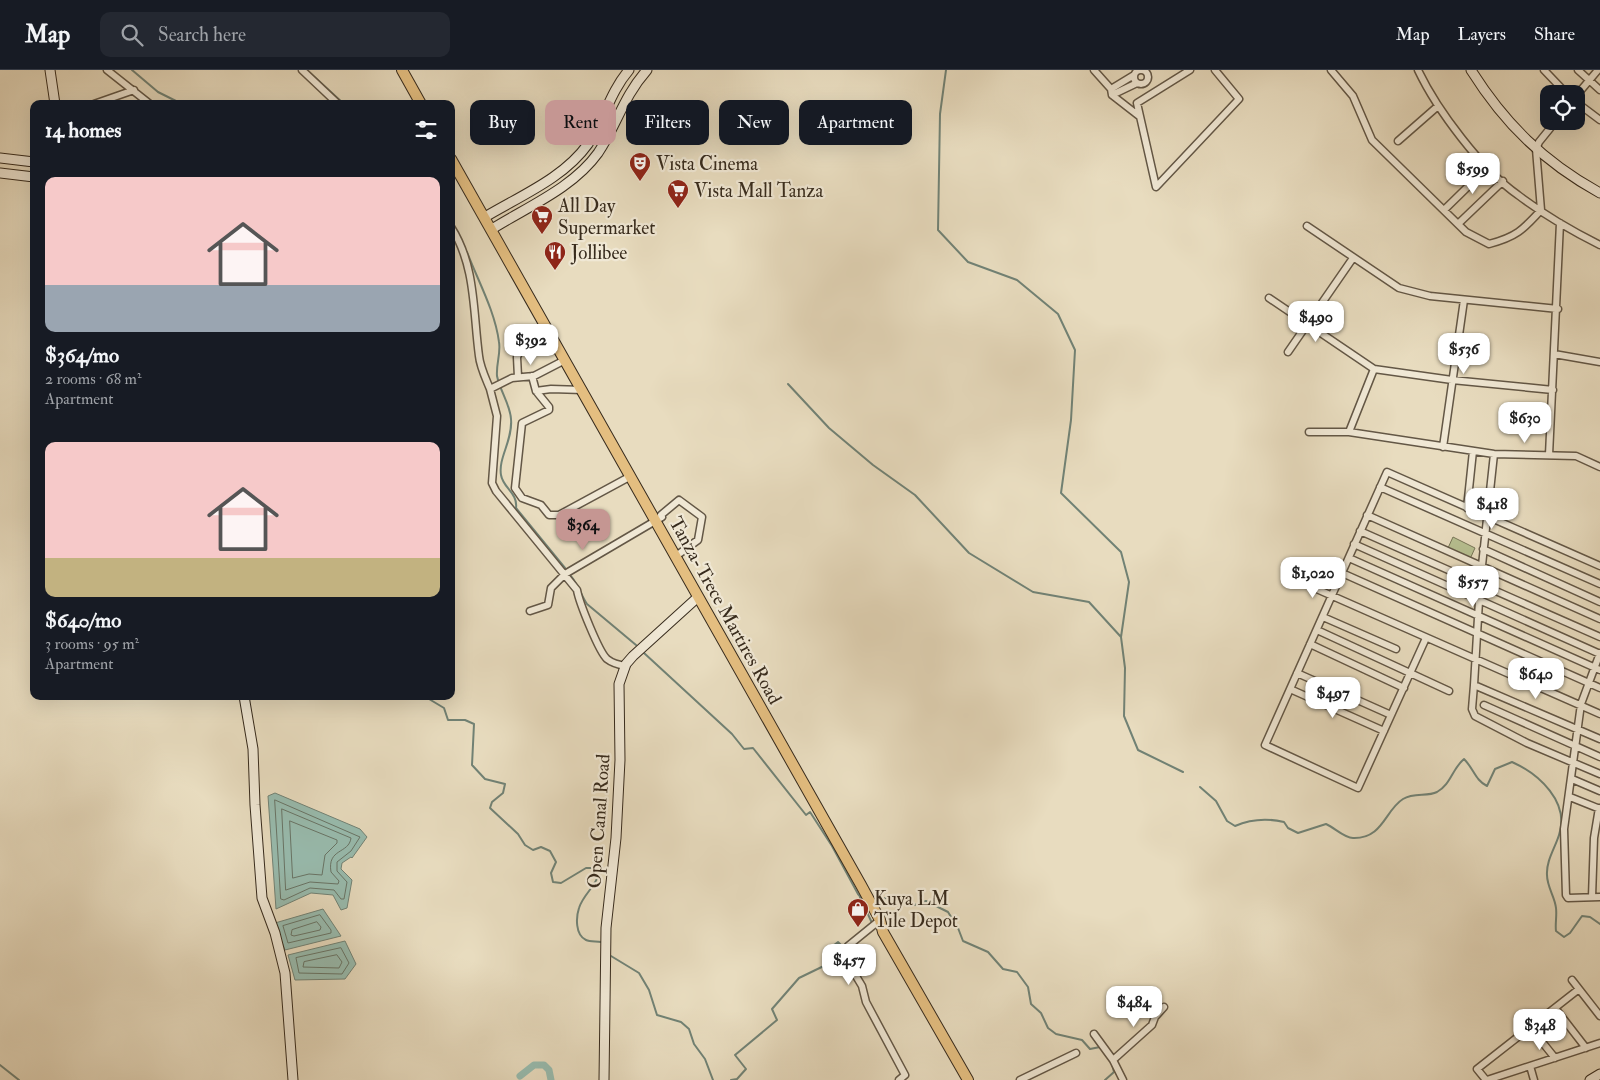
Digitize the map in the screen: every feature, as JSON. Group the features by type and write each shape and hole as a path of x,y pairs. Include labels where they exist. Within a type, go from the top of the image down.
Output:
{"main road":[{"path":"50,70 54,100"},
{"path":"402,70 419,100"},
{"path":"485,217 546,182 576,158 595,132 614,89 629,70"},
{"path":"492,229 569,181 586,167 606,138 626,96 647,70"},
{"path":"1471,70 1518,133 1577,180 1600,193"},
{"path":"0,158 30,162"},
{"name":"Tanza-Trece Martires Road","path":"455,165 866,894 878,916 883,932 968,1080"},
{"path":"0,173 30,177"},
{"name":"Open Canal Road","path":"604,1080 606,928 616,838 620,760 619,684 626,666 633,656 698,597"},
{"path":"245,700 253,749 254,804 262,898 275,933 285,973 293,1080"},
{"path":"1590,1080 1600,1074"}],"street":[{"path":"107,70 145,100"},
{"path":"302,70 334,100"},
{"path":"1094,70 1112,92 1140,116"},
{"path":"1190,70 1137,103 1156,187 1239,99 1215,70"},
{"path":"1331,70 1353,96 1370,136 1466,232 1489,244 1509,239 1526,226 1541,210 1536,149 1549,130"},
{"path":"1418,70 1438,106 1461,137 1502,181 1518,196 1560,223 1600,245"},
{"path":"1544,70 1558,85"},
{"path":"1578,70 1600,90"},
{"path":"1585,86 1598,70"},
{"path":"1138,71 1145,72 1147,77 1141,83 1112,92 1138,71"},
{"path":"1134,75 1150,94"},
{"path":"105,100 134,90"},
{"path":"1398,141 1438,106"},
{"path":"1585,109 1600,120"},
{"path":"1444,210 1488,167"},
{"path":"1458,224 1502,181"},
{"path":"1549,455 1558,309 1560,223"},
{"path":"1307,226 1399,288 1430,296 1558,309"},
{"path":"455,233 469,266 479,358 497,416 492,483 496,491 577,590 601,652 608,660 626,666"},
{"path":"1288,352 1353,258"},
{"path":"1270,298 1374,369 1452,380 1553,390"},
{"path":"1443,447 1464,300"},
{"path":"518,377 517,357 528,334 547,327"},
{"path":"1554,354 1600,362"},
{"path":"490,389 518,377 532,376 566,360"},
{"path":"1349,432 1374,369"},
{"path":"532,376 536,391 549,407 549,410 522,423 514,481 522,498 540,505 549,515 559,515 631,476"},
{"path":"536,391 583,390"},
{"path":"1310,432 1349,432 1494,454 1576,456 1600,467"},
{"path":"1467,508 1473,451"},
{"path":"1494,454 1488,516 1482,549 1472,709 1475,716 1510,735 1600,774"},
{"path":"1426,638 1358,788 1265,745 1385,474 1389,472 1600,566"},
{"path":"1380,488 1600,584"},
{"path":"530,612 548,605 549,591 565,574 656,521 679,500 702,517 698,540 676,556"},
{"path":"1367,515 1600,619"},
{"path":"1360,531 1600,637"},
{"path":"1354,544 1600,653 1597,669 1588,683 1581,704 1570,797 1564,829 1566,895 1568,898 1600,897"},
{"path":"1482,549 1600,602"},
{"path":"1349,558 1597,669"},
{"path":"1342,574 1600,688"},
{"path":"1302,582 1600,714"},
{"path":"1323,617 1396,649"},
{"path":"1317,630 1449,691"},
{"path":"1310,644 1404,688"},
{"path":"1297,673 1391,715"},
{"path":"1474,685 1600,740"},
{"path":"1290,688 1384,731"},
{"path":"1484,705 1600,757"},
{"path":"1572,779 1600,791"},
{"path":"1570,797 1599,808 1594,838 1592,897"},
{"path":"878,916 848,946 844,956 862,986 866,1002 905,1075 899,1080"},
{"path":"1572,980 1600,1016"},
{"path":"1579,989 1477,1069 1487,1080 1600,1043"},
{"path":"1113,1060 1152,1025 1164,1006"},
{"path":"1555,1008 1586,1048"},
{"path":"1530,1027 1555,1058"},
{"path":"1094,1034 1113,1060 1123,1080"},
{"path":"1020,1080 1076,1053"},
{"path":"1530,1066 1534,1080"}],"green space":[{"path":"1453,537 1475,548 1470,559 1448,548"}],"water":[{"path":"275,793 360,829 367,837 352,858 342,863 341,869 352,880 347,908 341,910 333,895 311,893 276,909 268,796"},
{"path":"323,909 341,936 285,950 275,923"},
{"path":"345,941 356,964 345,979 295,980 288,955"}],"waterway":[{"path":"132,70 158,92 174,100"},
{"path":"307,70 340,100"},
{"path":"946,70 940,114 938,230 968,262 1017,280 1058,314 1075,350 1071,420 1061,493 1121,552 1129,582 1121,637 1125,668 1124,716 1138,750 1183,772"},
{"path":"467,252 486,296 497,330 499,346 497,376 511,419 510,434 502,462 502,480 513,494 516,508 565,568"},
{"path":"788,384 829,428 873,465 915,495 969,553 1033,592 1089,602 1121,637"},
{"path":"571,576 587,604 636,645"},
{"path":"644,653 732,734 744,749 753,748 806,815 810,812 832,846 858,894"},
{"path":"431,700 444,708 448,720 465,720 474,724 472,765 485,779 505,784 503,793 492,802 490,808 518,834 525,845 533,850 541,847 550,851 556,862 551,873 553,882 561,883 586,868 595,868 599,874 581,903 577,916 577,926 582,938 588,941 601,942"},
{"path":"1200,787 1216,801 1227,821 1235,826 1253,821 1271,820 1284,822 1288,828 1298,833 1326,824 1343,835 1353,838 1371,834 1403,799 1437,792 1442,789 1464,759 1480,781 1487,786 1495,769 1512,762 1542,782 1550,791 1560,811 1559,835 1547,870 1548,884 1556,908 1556,931 1564,937 1570,933 1582,916 1590,917 1600,924"},
{"path":"858,894 864,901"},
{"path":"874,900 901,897 906,898 915,905 926,901 948,912 958,928 963,941 988,952 1003,969 1017,972 1028,987 1031,1004 1041,1013 1048,1028 1056,1034 1082,1040 1090,1049 1100,1047"},
{"path":"860,898 864,907"},
{"path":"866,910 872,923"},
{"path":"851,940 861,932"},
{"path":"731,1080 737,1079 746,1069 735,1055 777,1020 772,1009 799,978 832,962 833,954 829,949 838,942 843,947 846,945"},
{"path":"611,956 639,973 649,990 657,1015 681,1022 689,1029 694,1044 705,1059 713,1080"},
{"path":"1105,1080 1114,1072 1112,1064"},
{"path":"0,1065 19,1080"},
{"path":"520,1076 534,1065 544,1065 549,1070 551,1080"}],"place":[{"name":"Vista Cinema","path":"640,182"},
{"name":"Vista Mall Tanza","path":"678,209"},
{"name":"All Day Supermarket","path":"542,235"},
{"name":"Jollibee","path":"555,271"},
{"name":"Kuya LM Tile Depot","path":"858,928"}]}
